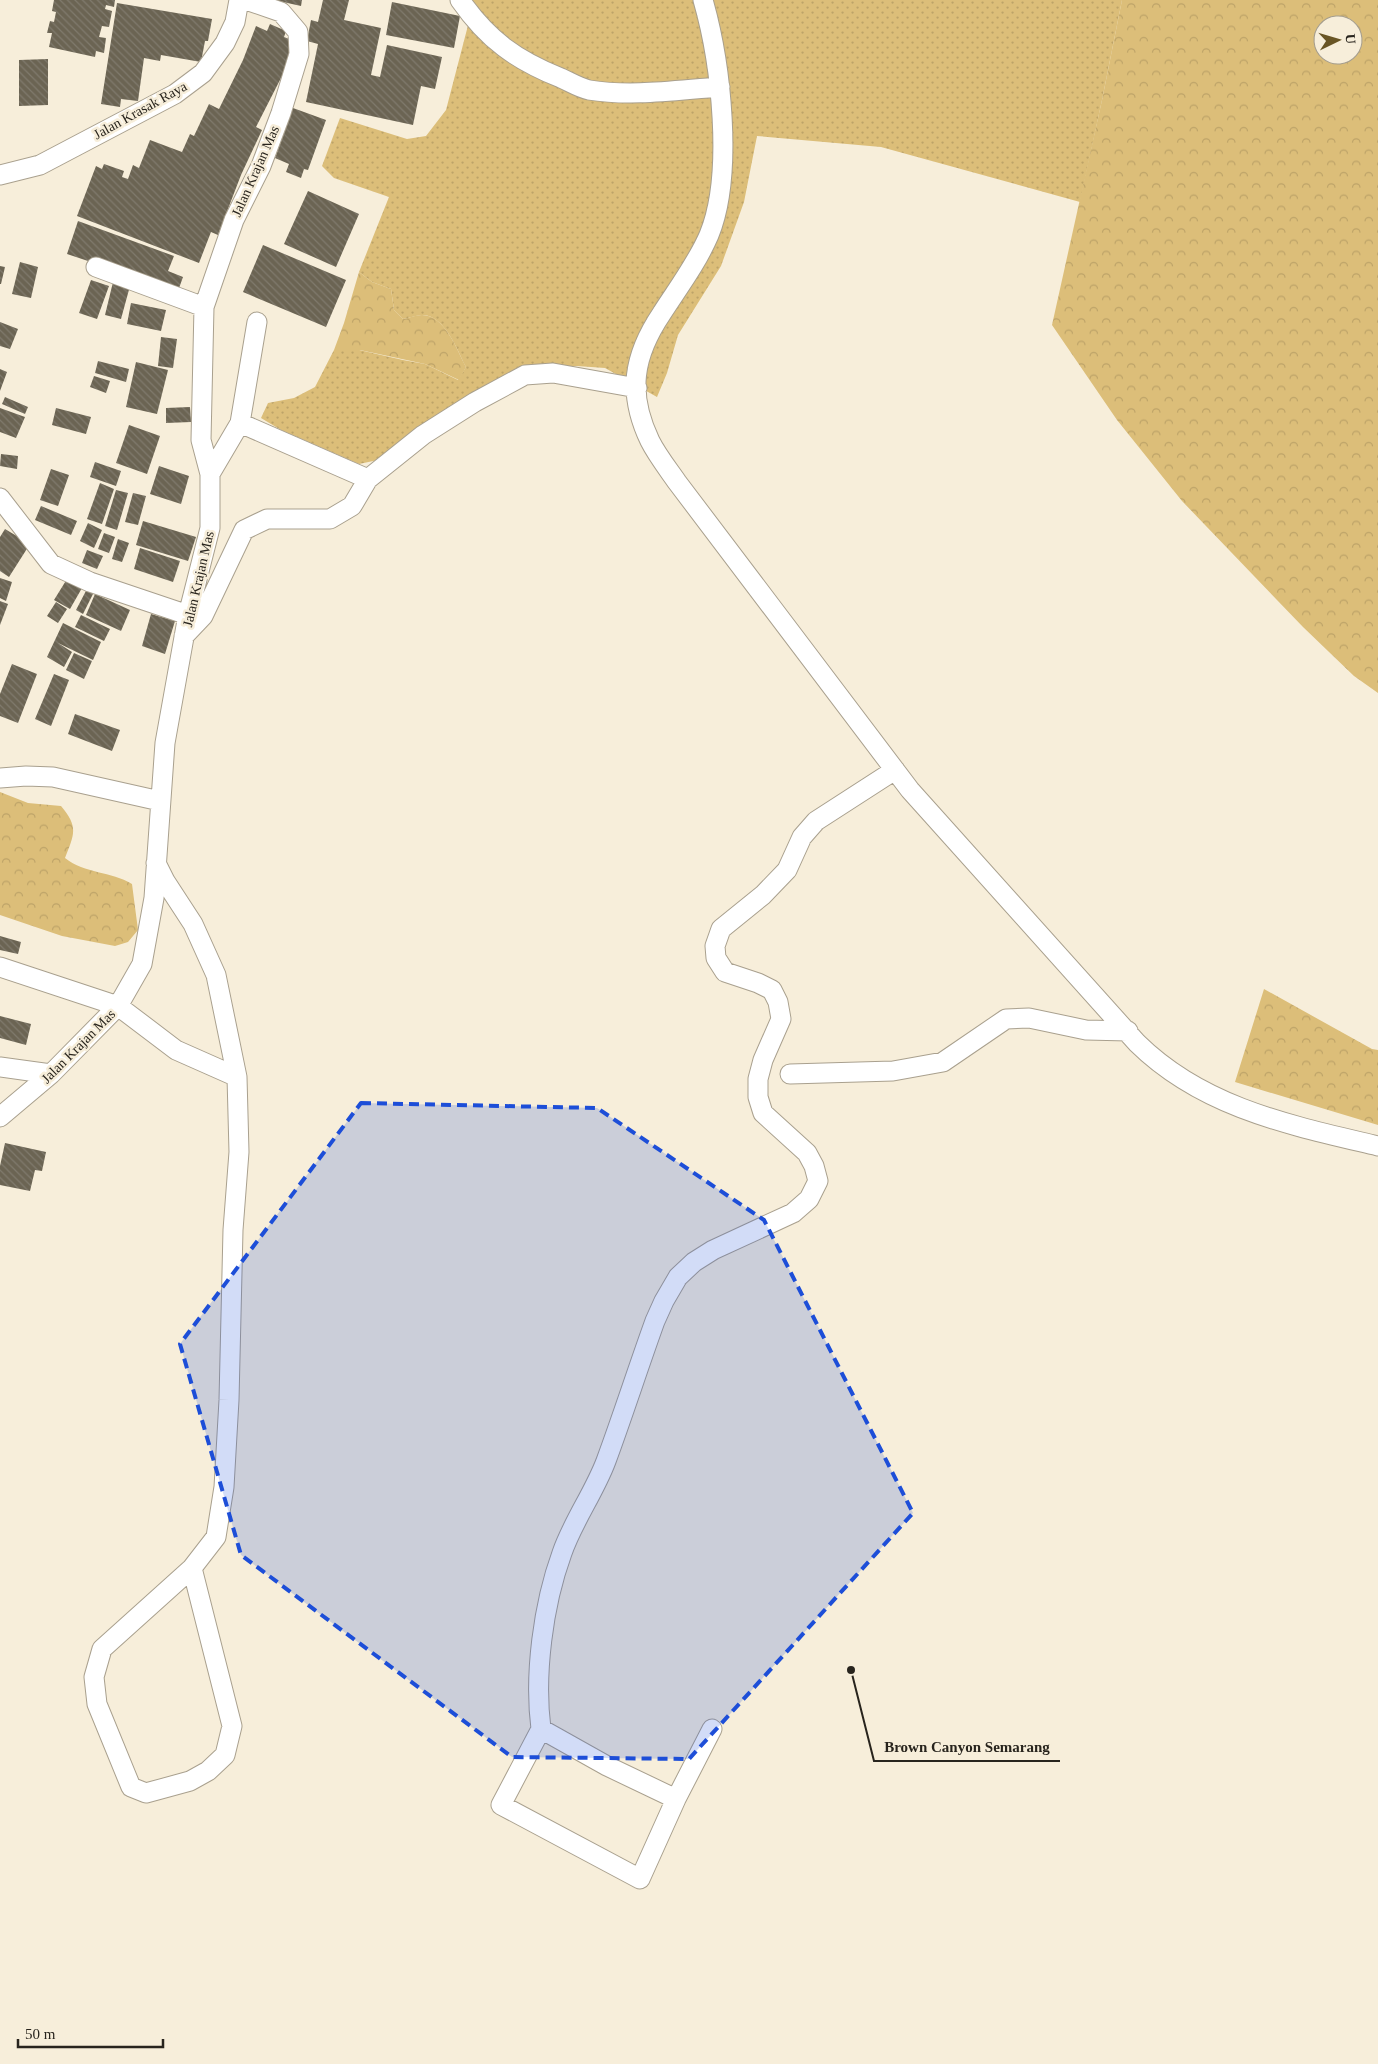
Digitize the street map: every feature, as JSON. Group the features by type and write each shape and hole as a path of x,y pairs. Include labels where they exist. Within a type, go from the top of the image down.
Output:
{"street":[{"name":"Jalan Krasak Raya","path":"0,175 40,165 175,94 202,74 225,43 235,22 239,0"},
{"name":"Jalan Krajan Mas","path":"0,1117 51,1074 118,1006 142,964 154,898 165,743 188,615 210,528 210,474 201,440 204,306 234,220 261,166 281,113 299,54 298,32 281,12 246,0"},
{"path":"460,0 475,22 501,46 543,72 587,90 625,93 720,87"},
{"path":"703,0 709,22 720,87 723,162 718,200 709,235 686,277 646,338 637,365 640,417 651,442 677,482 910,790 1155,1061 1188,1084 1274,1121 1378,1146"},
{"path":"96,267 204,306"},
{"path":"210,474 240,423 257,322"},
{"path":"184,636 204,616 244,530 268,519 330,519 352,506 368,479 423,435 475,402 525,376 553,373 637,388"},
{"path":"240,423 368,479"},
{"path":"1,501 51,564 90,582 188,615"},
{"path":"712,1729 676,1799 640,1879 501,1805 541,1729 538,1705 543,1642 546,1617 561,1554 574,1525 590,1498 606,1461 655,1321 664,1301 678,1277 694,1262 713,1250 793,1213 810,1199 818,1181 814,1166 807,1153 764,1113 758,1098 758,1079 763,1060 781,1019 778,1002 772,990 758,983 724,972 716,958 715,946 721,929 763,895 787,870 802,837 816,821 895,770"},
{"path":"0,778 53,777 160,801"},
{"path":"156,863 165,881 193,924 216,976 237,1077 239,1152 233,1230 229,1400 224,1487 216,1536 192,1568 102,1649 94,1677 97,1704 124,1772 131,1787 146,1793 190,1781 208,1771 225,1755 232,1726 192,1568"},
{"path":"0,967 118,1006 176,1050 237,1077"},
{"path":"790,1074 893,1071 943,1062 1006,1019 1029,1018 1086,1030 1128,1031"},
{"path":"0,1067 51,1074"},
{"path":"541,1729 607,1766 676,1799"}],"highlighted area":[{"path":"361,1103 597,1108 764,1220 913,1513 689,1759 512,1757 241,1555 180,1344"}],"green space":[{"path":"452,0 1122,0 1080,202 881,147 757,136 744,202 721,266 678,335 667,373 657,397 605,368 577,366 519,370 497,379 409,434 378,460 359,464 281,430 261,418 268,403 294,398 315,387 334,350 355,349 425,364 458,380 466,367 454,343 438,321 423,315 403,319 394,310 391,289 372,282 359,272 389,197 334,178 322,166 340,118 407,139 426,136 446,110 472,10"},
{"path":"1122,0 1378,0 1378,693 1354,676 1303,627 1182,501 1117,420 1052,325 1102,100"},
{"path":"359,272 372,282 391,289 394,310 403,319 422,315 430,317 444,327 466,367 459,380 425,364 360,350 334,350"},
{"path":"0,792 28,803 61,806 67,813 73,826 71,843 65,858 81,867 132,884 138,930 128,942 115,946 62,936 0,915"},
{"path":"1264,989 1372,1049 1378,1050 1378,1125 1235,1082"}],"building":[{"path":"54,0 115,0 114,7 106,5 105,9 112,11 109,27 102,26 99,37 106,38 104,53 96,51 95,57 49,47 52,33 47,33 50,21 54,22 56,12 52,11"},
{"path":"274,0 302,0 301,6"},
{"path":"323,0 349,0 344,20 381,28 371,75 380,77 387,45 442,57 435,89 421,86 413,125 306,102 318,44 307,41 311,20 318,22"},
{"path":"392,2 460,16 454,48 386,35"},
{"path":"117,3 212,19 208,41 205,41 201,62 161,55 160,61 144,58 138,101 121,99 120,107 101,104"},
{"path":"270,24 286,31 284,37 294,41 282,76 256,127 262,130 241,175 218,235 211,232 199,263 77,216 96,166 102,169 104,164 124,171 122,177 128,179 133,165 139,168 150,140 182,152 190,134 194,136 209,104 219,109 243,60 256,26 267,31"},
{"path":"48,59 48,105 19,106 19,60"},
{"path":"293,108 326,120 308,170 304,169 301,178 286,172 289,164 275,158"},
{"path":"308,191 359,214 336,267 284,244"},
{"path":"78,221 174,256 168,271 183,277 178,291 67,254"},
{"path":"263,245 346,280 326,327 243,292"},
{"path":"20,262 38,267 31,298 12,294"},
{"path":"0,266 5,267 1,284 0,284"},
{"path":"91,280 109,286 97,319 79,313"},
{"path":"113,282 130,286 121,319 105,315"},
{"path":"131,303 166,310 161,331 127,324"},
{"path":"0,322 18,329 10,349 0,346"},
{"path":"161,337 177,339 173,368 158,366"},
{"path":"98,361 129,369 126,382 95,373"},
{"path":"136,362 168,370 157,414 126,407"},
{"path":"0,369 7,372 0,391"},
{"path":"94,376 110,381 106,393 90,387"},
{"path":"5,397 28,407 25,414 2,404"},
{"path":"190,407 191,422 166,423 166,408"},
{"path":"0,408 25,417 16,438 0,432"},
{"path":"56,408 91,417 86,434 52,425"},
{"path":"129,425 160,436 147,474 116,463"},
{"path":"1,454 18,456 17,469 0,466"},
{"path":"95,462 121,471 116,486 90,477"},
{"path":"159,466 189,476 181,504 150,494"},
{"path":"51,469 69,475 58,506 40,500"},
{"path":"100,483 114,489 102,524 87,519"},
{"path":"116,490 128,493 117,530 105,526"},
{"path":"133,493 146,496 138,525 125,522"},
{"path":"41,506 77,521 71,535 35,520"},
{"path":"143,521 196,537 188,561 136,545"},
{"path":"88,523 102,530 94,548 80,541"},
{"path":"5,529 30,544 9,577 0,571 0,537"},
{"path":"104,533 115,537 109,553 98,549"},
{"path":"118,539 129,543 122,562 112,559"},
{"path":"140,548 180,561 173,582 134,569"},
{"path":"87,550 103,556 97,569 82,563"},
{"path":"0,578 12,582 6,601 0,598"},
{"path":"67,579 82,588 70,609 54,600"},
{"path":"88,587 95,590 83,614 76,610"},
{"path":"95,594 130,610 121,631 86,615"},
{"path":"0,601 8,604 0,625"},
{"path":"56,602 67,609 58,623 47,616"},
{"path":"151,614 175,621 165,654 142,646"},
{"path":"81,615 110,629 104,641 75,627"},
{"path":"63,623 101,642 93,660 58,643 72,652 64,667 47,657"},
{"path":"74,653 92,661 84,679 66,670"},
{"path":"12,664 37,674 18,723 0,716 0,694"},
{"path":"54,674 69,680 51,726 35,719"},
{"path":"75,714 120,730 112,751 68,734"},
{"path":"0,936 21,942 18,954 0,950"},
{"path":"0,1016 31,1024 26,1045 0,1038"},
{"path":"5,1143 46,1152 42,1171 35,1170 30,1191 0,1185 0,1166"}],"place":[{"name":"Brown Canyon Semarang","path":"851,1670"}]}
